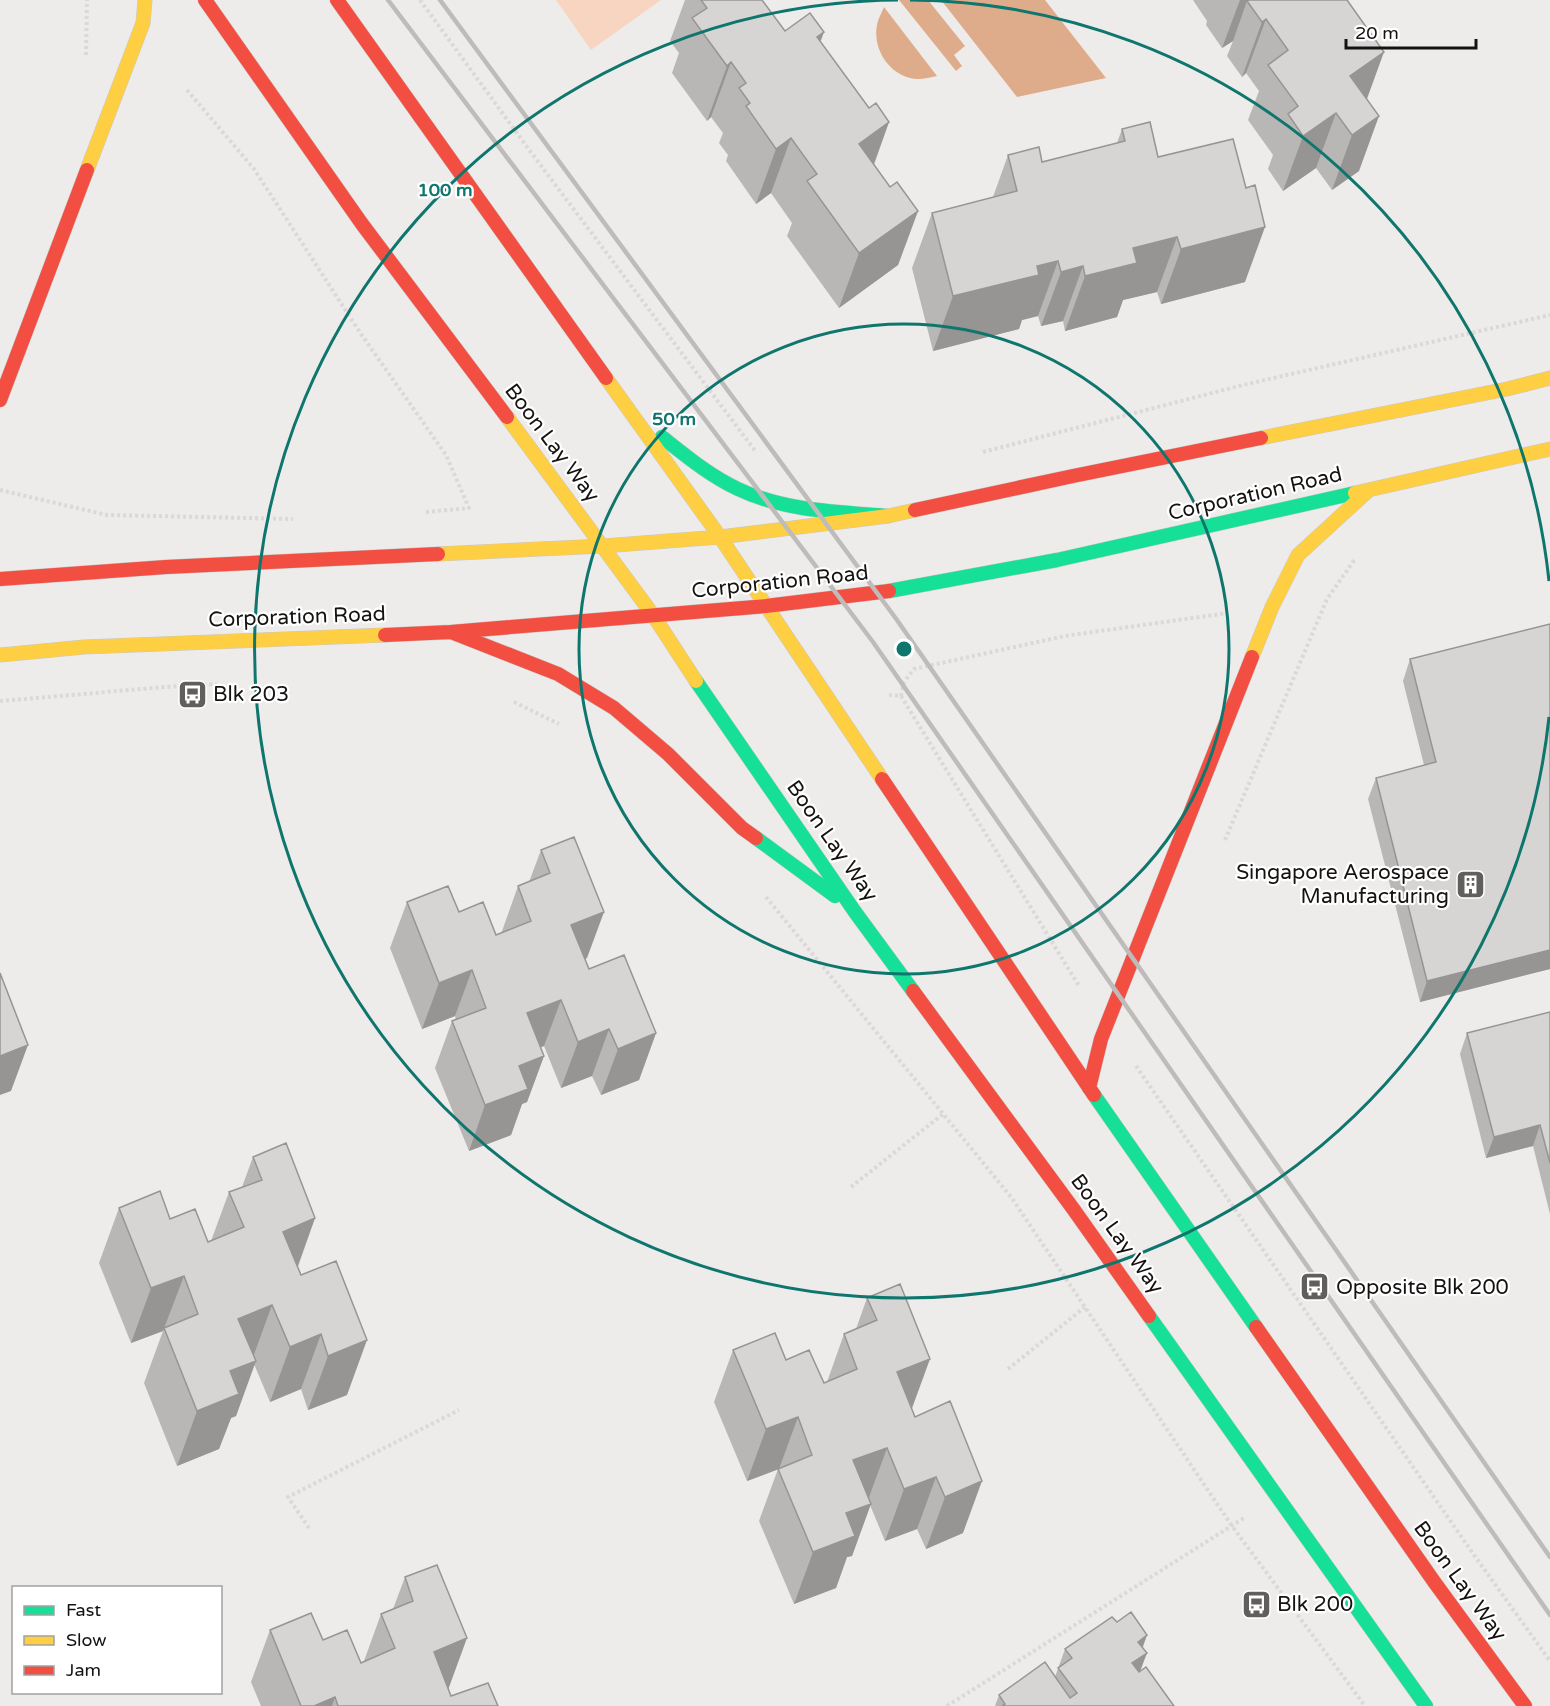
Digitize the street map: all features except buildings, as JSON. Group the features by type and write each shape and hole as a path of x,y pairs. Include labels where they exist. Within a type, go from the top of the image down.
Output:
{"main road":[{"path":"0,400 143,23 146,0"},
{"name":"Boon Lay Way","path":"205,0 362,224 653,615 714,709 855,912 1081,1220 1425,1706"},
{"name":"Boon Lay Way","path":"337,0 720,537 1089,1088 1435,1583 1525,1706"},
{"path":"0,579 166,567 603,546 720,537 888,516 1073,476 1507,389 1550,378"},
{"path":"628,409 700,468 751,495 801,508 888,516"},
{"name":"Corporation Road","path":"0,655 84,647 451,632 766,606 882,592 1057,560 1550,448"},
{"path":"1089,1088 1101,1039 1272,607 1298,555 1369,490"},
{"path":"451,632 558,674 614,708 668,754 741,828 855,912"}],"path":[{"path":"86,55 87,0"},
{"path":"420,0 530,151 762,460"},
{"path":"187,90 254,169 361,334 446,455 469,508 424,512"},
{"path":"978,453 1243,385 1550,315"},
{"path":"0,490 107,515 298,519"},
{"path":"1223,845 1327,599 1358,556"},
{"path":"1083,992 901,696 904,682 914,669 1065,636 1327,599"},
{"path":"0,701 224,684"},
{"path":"889,695 901,696"},
{"path":"513,702 566,727"},
{"path":"765,896 1011,1197 1232,1526 1365,1706"},
{"path":"1130,1057 1550,1661"},
{"path":"851,1186 943,1114"},
{"path":"1008,1369 1085,1307"},
{"path":"309,1528 288,1497 459,1410"},
{"path":"948,1706 1277,1497"}],"shaded area":[{"path":"556,0 661,0 591,50"},
{"path":"899,0 915,2 928,0 965,46 954,55 962,66 956,71"},
{"path":"941,0 1045,0 1106,78 1017,97"},
{"path":"884,7 937,76 920,79 908,77 900,74 886,61 881,53 876,34"}],"railway":[{"path":"388,0 873,642 1550,1615"},
{"path":"440,0 897,620 1550,1557"}],"traffic: fast":[{"path":"662,437 718,478 756,496 792,506 831,512 888,516"},
{"path":"889,591 1057,560 1355,493"},
{"path":"696,681 855,912 913,991"},
{"path":"756,838 835,896"},
{"path":"1094,1095 1256,1327"},
{"path":"1149,1316 1426,1706"}],"traffic: slow":[{"path":"87,170 143,23 145,0"},
{"path":"606,378 720,537 882,779"},
{"path":"1261,438 1507,389 1550,378"},
{"path":"507,417 653,615 696,681"},
{"path":"1355,493 1550,449"},
{"path":"1252,657 1272,607 1298,555 1369,490"},
{"path":"438,554 603,546 720,537 888,516 915,510"},
{"path":"0,655 84,647 385,635"}],"traffic: jam":[{"path":"205,0 362,224 507,417"},
{"path":"337,0 606,378"},
{"path":"0,400 87,170"},
{"path":"915,510 1261,438"},
{"path":"0,579 166,567 438,554"},
{"path":"385,635 451,632 766,606 889,591"},
{"path":"451,632 558,674 614,708 668,754 742,828 756,838"},
{"path":"1089,1088 1101,1039 1252,657"},
{"path":"882,779 1094,1095"},
{"path":"913,991 1149,1316"},
{"path":"1256,1327 1435,1583 1525,1706"}],"place":[{"name":"Blk 203","path":"192,694"},
{"name":"Singapore Aerospace Manufacturing","path":"1470,884"},
{"name":"Opposite Blk 200","path":"1315,1287"},
{"name":"Blk 200","path":"1256,1604"}]}
